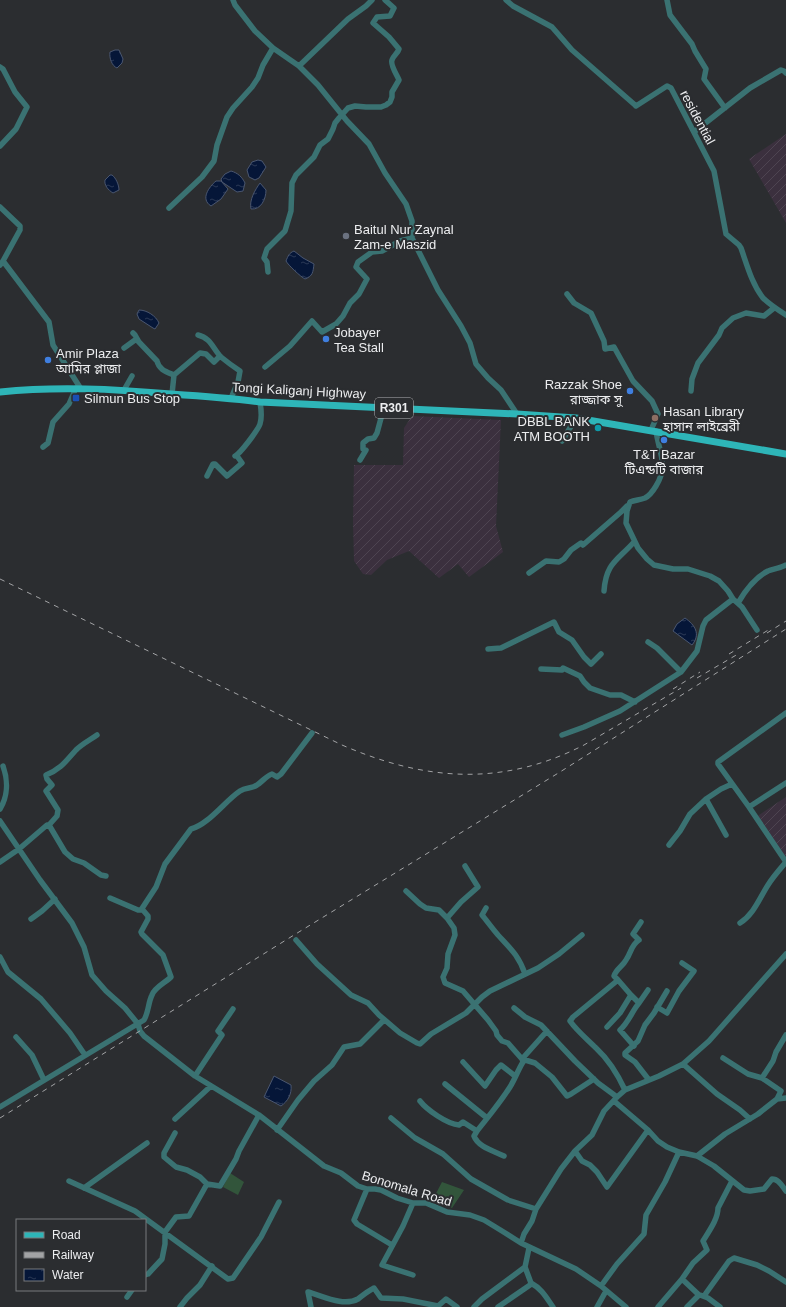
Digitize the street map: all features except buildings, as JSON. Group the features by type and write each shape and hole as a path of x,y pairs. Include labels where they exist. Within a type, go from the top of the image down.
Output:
{"main road":[{"name":"Tongi Kaliganj Highway","path":"0,392 32,389 79,388 124,390 231,398 260,402 384,407 576,418 786,454"}],"street":[{"path":"233,0 235,5 255,31 273,48 299,66 318,85 369,144 385,173 406,204 412,221 412,238 438,290 462,326 470,343 476,364 501,390 517,414"},
{"path":"299,66 348,19 372,0"},
{"path":"268,272 264,258 268,249 284,231 291,211 292,184 296,175 314,157 320,145 328,139 334,129 335,123 348,108 355,106 381,107 390,102 392,92 399,80 392,64 392,60 400,49 373,23 376,17 390,16 394,8 385,0"},
{"name":"residential","path":"506,0 513,6 552,27 572,50 636,106 669,86 714,171 726,234 739,245 752,278 763,297 774,308 786,315"},
{"path":"667,0 670,15 692,44 706,69 704,79 725,108"},
{"path":"170,208 202,178 214,161 217,145 227,117 258,78 263,65 273,48"},
{"path":"0,66 15,92 27,107 16,129 0,146"},
{"path":"694,132 750,88 781,70 786,73"},
{"path":"0,207 20,226 20,230 2,263 50,322 53,345 79,388 69,404 54,422 48,443 43,447"},
{"path":"265,367 290,346 312,322 322,332 336,324 343,316 350,303 359,294 367,279 356,267 358,262 372,252 382,251 400,241 412,238"},
{"path":"529,573 546,561 559,562 564,559 571,550 583,544 621,512 630,502 636,499 645,498 660,480 663,465 653,431 658,414 655,405 633,381 614,347 605,349 604,342 591,314 574,303 566,294"},
{"path":"691,391 692,379 698,363 719,335 722,328 734,318 746,313 764,316 774,308"},
{"path":"133,333 157,361 161,369 174,375"},
{"path":"198,335 204,336 220,356 240,371 238,382 231,398"},
{"path":"124,348 135,340 140,342"},
{"path":"172,394 174,375 200,353 206,354 214,362 220,356"},
{"path":"124,390 132,376"},
{"path":"208,476 213,464 215,464 227,476 242,462 236,456 260,424 260,402"},
{"path":"360,460 366,450 364,449 363,443 368,439 374,438 384,407"},
{"path":"562,441 576,418"},
{"path":"630,502 627,510 626,523 634,542 642,555 654,564 673,569 688,569 710,576 719,581 747,613 757,630"},
{"path":"604,591 608,570 634,542"},
{"path":"562,735 605,718 635,702 681,672 697,651 703,626 706,620 735,601 753,582 768,571 775,570 786,564"},
{"path":"488,649 501,648 554,622 559,632 572,640 591,664 601,654"},
{"path":"648,642 657,648 681,672"},
{"path":"541,669 562,670 563,668 580,676 590,688 610,695 621,695 635,702"},
{"path":"740,923 751,914 768,885 786,862 718,762 786,713"},
{"path":"142,909 156,887 165,864 191,829 197,827 206,820 241,790 256,786 269,775 272,774 277,777 281,774 312,733"},
{"path":"0,862 47,825 49,825 57,816 58,810 46,791 52,785 47,779 46,775 62,766 76,750 97,735"},
{"path":"0,809 5,795 7,781 3,766"},
{"path":"749,807 786,782"},
{"path":"669,845 680,831 690,814 706,799 732,784"},
{"path":"706,799 726,835"},
{"name":"Bonomala Road","path":"0,821 40,880 72,923 84,947 92,975 106,991 125,1008 138,1024 140,1031 150,1041 195,1076 259,1115 324,1166 341,1173 358,1186 367,1189 375,1189 413,1203 426,1203 447,1212 470,1215 484,1220 529,1248 576,1269 601,1286 626,1307"},
{"path":"49,825 65,852 73,859 84,863 101,875 106,876"},
{"path":"447,918 478,887 465,866"},
{"path":"406,891 426,908 438,910 447,918 454,928 455,935 448,954 447,968 443,980 445,983 462,991 488,1020 502,1041 508,1043 522,1058 535,1063 552,1077 566,1096 594,1079"},
{"path":"110,898 138,910 142,909"},
{"path":"31,919 55,899"},
{"path":"486,908 482,914 497,934 514,952 522,965 525,974"},
{"path":"0,1107 144,1020 151,996 171,977 163,955 141,932 148,919 148,916 142,909"},
{"path":"639,1002 614,976 626,960 635,943 639,940 633,934 641,922"},
{"path":"296,940 328,975 351,995 368,1003 384,1020 400,1033 420,1044 431,1034 460,1017 490,991 546,963 582,935"},
{"path":"520,1243 532,1221 536,1209 561,1169 575,1151 592,1135 604,1111 615,1099 625,1090 683,1064 709,1041 786,954"},
{"path":"0,956 8,972 41,999 70,1033 85,1055"},
{"path":"657,1007 667,1013 679,991 694,971 682,963"},
{"path":"618,980 573,1016 570,1021 578,1032 604,1057 618,1075 625,1090"},
{"path":"634,1046 620,1030 626,1025 634,1009 648,990"},
{"path":"649,1080 635,1062 625,1054 640,1038 645,1025 667,991"},
{"path":"607,1026 620,1013 631,995"},
{"path":"514,1008 525,1018 541,1025 575,1061 658,1141 679,1152 697,1156 714,1166 744,1190 750,1191 764,1189 769,1181 775,1179 780,1182 786,1191"},
{"path":"195,1076 222,1035 218,1031 233,1010"},
{"path":"277,1130 298,1100 314,1081 332,1065 344,1047 360,1044 384,1020"},
{"path":"504,1156 481,1145 474,1136 476,1130 503,1097 523,1062 522,1058 547,1031"},
{"path":"762,1078 774,1061 776,1052 786,1035"},
{"path":"16,1037 32,1055 44,1080"},
{"path":"697,1156 725,1134 750,1120 777,1099 781,1092 762,1078 748,1074 723,1058"},
{"path":"462,1062 485,1086 496,1070 501,1066 515,1076"},
{"path":"683,1064 717,1094 740,1110 750,1120"},
{"path":"445,1084 487,1118"},
{"path":"175,1119 211,1086"},
{"path":"777,1099 786,1098"},
{"path":"420,1102 429,1110 455,1125 459,1125 463,1122 476,1130"},
{"path":"175,1133 164,1153 164,1157 176,1166 200,1177 208,1184 220,1186 259,1115"},
{"path":"391,1118 415,1138 443,1154 471,1179 508,1200 536,1209"},
{"path":"575,1151 582,1161 590,1165 597,1172 607,1187 648,1130"},
{"path":"84,1188 148,1143"},
{"path":"601,1286 617,1264 644,1234 646,1215 665,1182 679,1152"},
{"path":"69,1181 135,1211 228,1279 232,1278 261,1237 279,1202"},
{"path":"658,1307 682,1279 693,1263 707,1250 704,1241 712,1227 718,1213 718,1208 732,1181"},
{"path":"146,1275 162,1259 165,1232 176,1216 189,1216 208,1184"},
{"path":"367,1189 354,1220 357,1224 392,1245"},
{"path":"413,1203 382,1264 413,1275"},
{"path":"529,1248 525,1267 531,1283 543,1292 553,1307"},
{"path":"687,1307 701,1295 729,1261 734,1258 757,1265 786,1282"},
{"path":"180,1307 200,1285 212,1266"},
{"path":"474,1307 482,1299 525,1267"},
{"path":"682,1279 701,1295 720,1307"},
{"path":"498,1307 524,1290 531,1283"},
{"path":"311,1307 308,1292 342,1302 357,1299 374,1288 381,1298 403,1299 438,1306 446,1299 457,1307"},
{"path":"127,1297 131,1291"},
{"path":"597,1307 606,1291"}],"shaded area":[{"path":"786,134 786,223 749,159"},
{"path":"412,416 501,420 496,526 503,552 469,577 458,564 439,578 409,551 387,560 371,575 363,574 354,561 354,465 403,465 404,428"},
{"path":"786,797 786,860 756,817"}],"green space":[{"path":"230,1173 244,1182 238,1195 223,1187"},
{"path":"442,1182 464,1190 452,1208 432,1201"}],"water":[{"path":"119,50 123,59 122,63 117,68 112,64 110,57 110,52"},
{"path":"258,160 262,161 266,167 259,178 255,180 249,177 247,170 252,162"},
{"path":"231,171 238,174 244,181 243,191 237,192 222,182 221,179 225,174"},
{"path":"110,175 115,178 119,188 119,190 113,193 105,184 105,180"},
{"path":"216,181 221,181 228,189 221,199 211,206 206,200 206,197 208,190"},
{"path":"260,183 266,190 265,197 258,208 251,209 254,192"},
{"path":"294,251 314,264 310,277 305,279 286,261 289,255"},
{"path":"139,310 148,312 156,318 159,323 155,329 139,319 137,314"},
{"path":"685,618 696,630 695,641 692,645 673,631 677,624"},
{"path":"274,1076 291,1085 289,1097 281,1106 264,1097"}],"railway":[{"path":"0,579 342,745 373,757 403,766 433,772 463,774 493,773 523,768 553,759 584,745 681,688"},
{"path":"767,633 786,621"},
{"path":"729,654 770,629"},
{"path":"0,1118 560,772 786,629"},
{"path":"697,678 738,654"},
{"path":"673,689 700,672"}],"place":[{"name":"Baitul Nur Zaynal Zam-e Maszid","path":"346,236"},
{"name":"Jobayer Tea Stall","path":"326,339"},
{"name":"Amir Plaza আমির প্লাজা","path":"48,360"},
{"name":"Razzak Shoe রাজ্জাক সু","path":"630,391"},
{"name":"Silmun Bus Stop","path":"76,398"},
{"name":"Hasan Library হাসান লাইব্রেরী","path":"655,418"},
{"name":"DBBL BANK ATM BOOTH","path":"598,428"},
{"name":"T&T Bazar টিএন্ডটি বাজার","path":"664,440"}]}
